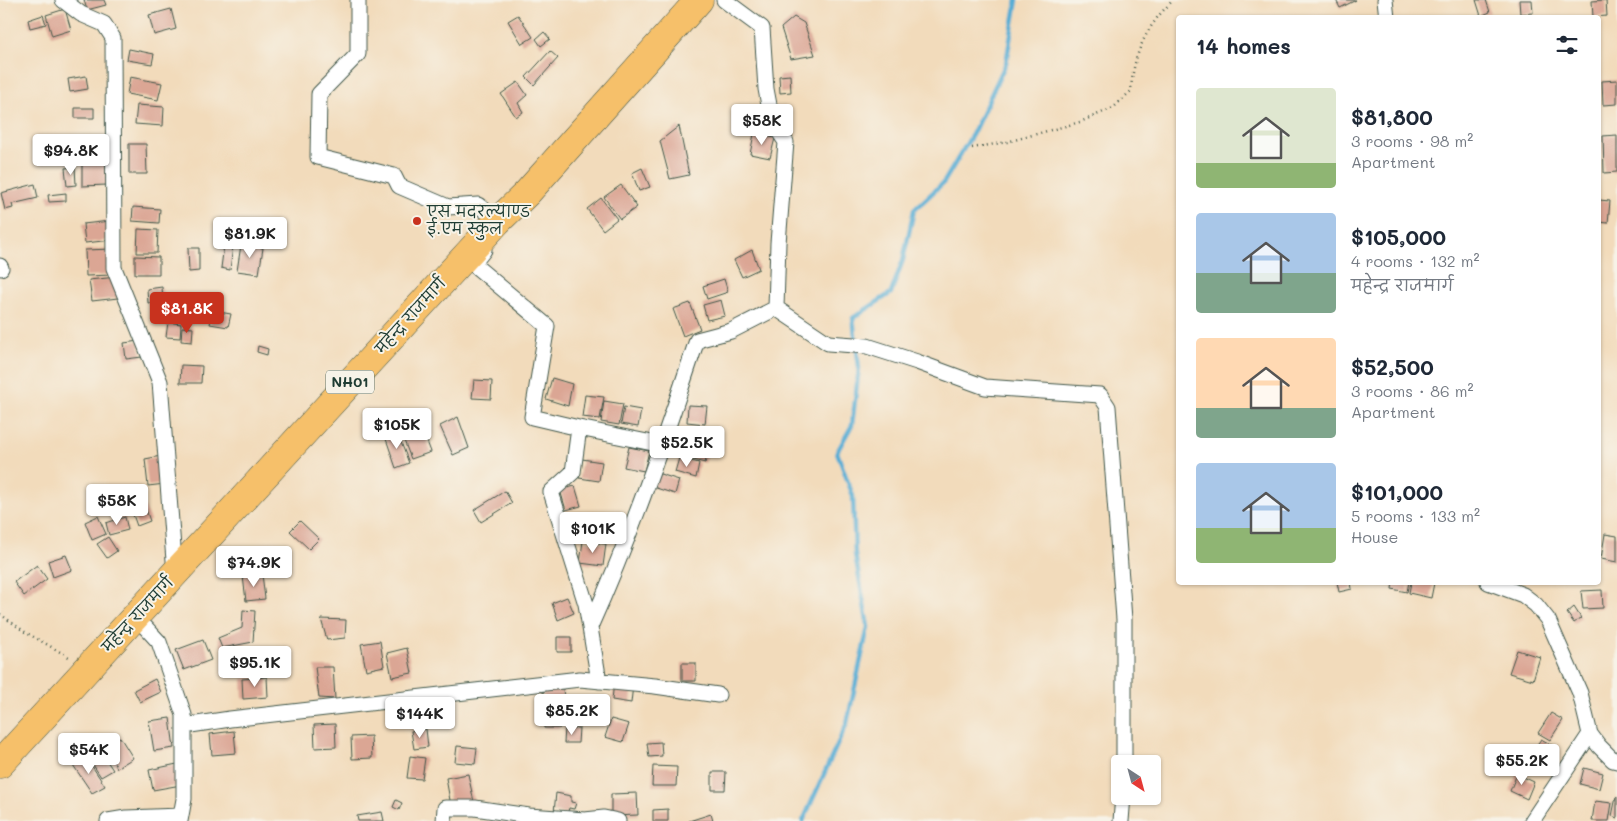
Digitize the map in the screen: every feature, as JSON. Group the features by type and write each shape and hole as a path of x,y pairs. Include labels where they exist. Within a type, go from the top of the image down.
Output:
{"highway":[{"name":"महेन्द्र राजमार्ग","path":"0,764 498,221 527,193 700,0"}],"street":[{"path":"64,0 81,14 104,24 113,38 114,268 160,382 175,574"},
{"path":"358,0 358,54 319,94 318,157 394,176 400,186 448,207 478,205 498,221"},
{"path":"724,0 762,28 766,88 772,121 786,142 778,243 776,308"},
{"path":"1385,0 1387,15"},
{"path":"527,193 473,264 547,326 532,417 662,445"},
{"path":"590,627 662,445 697,340 731,331 776,308"},
{"path":"776,308 828,343 867,346 985,387 1100,395 1108,407 1124,618 1124,755"},
{"path":"579,428 573,472 551,492 586,604 599,681"},
{"path":"1496,585 1522,594 1536,605 1548,620 1580,693 1590,734 1599,746 1613,760 1617,761"},
{"path":"108,821 126,818 181,818 184,799 184,715 159,642 136,617"},
{"path":"184,726 580,679 655,686 718,696"},
{"path":"1532,821 1590,734"},
{"path":"1121,821 1122,805"},
{"path":"444,821 445,808 475,808 529,816 585,820 604,818 618,821"}],"path":[{"path":"972,148 993,145 1080,122 1113,108 1131,91 1131,74 1137,55 1155,20 1173,0"},
{"path":"0,614 25,632 69,657 85,672"}],"building":[{"path":"84,0 104,0 106,5 87,10"},
{"path":"1336,0 1356,0 1340,8"},
{"path":"1476,0 1486,0 1490,12 1481,15"},
{"path":"1519,0 1532,0 1533,13 1520,14"},
{"path":"1606,0 1607,16 1593,15 1592,1"},
{"path":"65,9 71,30 52,36 46,15"},
{"path":"171,9 176,29 154,35 149,15"},
{"path":"43,15 46,24 30,28 28,20"},
{"path":"518,15 533,37 522,44 508,21"},
{"path":"794,17 804,23 815,55 791,59 781,28"},
{"path":"544,32 550,39 541,46 536,39"},
{"path":"129,49 154,54 152,64 127,60"},
{"path":"550,51 558,58 534,85 526,77"},
{"path":"790,75 791,92 780,93 779,76"},
{"path":"86,76 88,89 70,92 68,79"},
{"path":"130,77 162,83 158,100 127,94"},
{"path":"1617,80 1617,104 1603,105 1602,81"},
{"path":"518,82 527,95 518,103 523,112 516,117 501,94"},
{"path":"137,105 164,107 163,126 135,124"},
{"path":"75,108 94,108 94,118 75,118"},
{"path":"679,126 689,175 670,179 660,141"},
{"path":"754,134 775,138 770,158 750,154"},
{"path":"1617,135 1617,172 1604,173 1603,136"},
{"path":"129,144 146,144 147,174 129,174"},
{"path":"106,163 107,185 82,186 82,164"},
{"path":"75,167 76,185 67,186 65,168"},
{"path":"642,168 650,187 639,191 632,173"},
{"path":"35,184 38,198 12,204 13,208 5,210 1,193"},
{"path":"621,185 637,207 620,219 604,197"},
{"path":"66,193 66,201 49,202 48,195"},
{"path":"601,198 617,219 603,230 587,209"},
{"path":"1601,200 1610,201 1608,223 1601,222"},
{"path":"133,207 160,209 159,223 132,221"},
{"path":"110,221 112,240 85,243 83,224"},
{"path":"138,229 158,230 157,253 137,253"},
{"path":"257,235 271,236 270,246 256,245"},
{"path":"224,245 233,246 230,270 221,268"},
{"path":"241,245 263,248 259,274 237,271"},
{"path":"188,248 199,248 199,271 189,272"},
{"path":"112,249 112,275 86,276 85,250"},
{"path":"752,250 759,269 742,277 734,260"},
{"path":"135,256 159,257 159,274 135,274"},
{"path":"116,277 118,298 92,301 89,280"},
{"path":"724,279 728,292 707,299 703,286"},
{"path":"162,287 163,301 148,303 147,289"},
{"path":"721,300 725,316 707,320 703,305"},
{"path":"690,303 700,329 683,336 673,309"},
{"path":"213,311 231,314 228,327 210,324"},
{"path":"168,322 181,324 180,338 166,337"},
{"path":"182,327 193,328 192,342 181,341"},
{"path":"139,341 142,357 126,359 124,343"},
{"path":"258,346 268,349 267,355 257,352"},
{"path":"181,365 202,366 201,383 180,383"},
{"path":"552,378 572,384 568,406 546,399"},
{"path":"474,380 492,381 491,399 472,398"},
{"path":"585,395 604,397 600,419 582,417"},
{"path":"604,401 623,404 619,425 601,422"},
{"path":"688,405 707,406 705,424 687,422"},
{"path":"624,407 641,410 638,427 621,424"},
{"path":"458,417 469,448 453,455 440,426"},
{"path":"420,423 431,452 411,459 400,430"},
{"path":"397,432 409,463 396,468 385,436"},
{"path":"690,440 710,445 705,463 686,458"},
{"path":"629,447 649,451 644,471 624,467"},
{"path":"161,456 165,484 148,486 145,459"},
{"path":"679,458 699,463 696,478 675,472"},
{"path":"582,459 602,462 599,481 579,478"},
{"path":"657,473 679,480 675,494 653,487"},
{"path":"575,486 581,506 566,510 560,490"},
{"path":"505,491 512,503 481,522 474,510"},
{"path":"126,499 131,513 125,515 120,502"},
{"path":"145,507 150,521 137,526 132,512"},
{"path":"98,516 106,534 92,540 85,522"},
{"path":"125,517 128,530 109,535 106,523"},
{"path":"300,521 319,539 309,549 290,531"},
{"path":"1605,534 1617,536 1617,562 1601,559"},
{"path":"108,537 117,551 107,558 97,544"},
{"path":"583,541 606,544 603,566 580,563"},
{"path":"66,555 72,570 53,577 48,561"},
{"path":"37,565 47,579 24,596 14,582"},
{"path":"262,574 265,599 246,601 243,576"},
{"path":"1338,585 1351,585 1352,589 1339,592"},
{"path":"1393,585 1408,585 1407,592 1392,589"},
{"path":"1410,585 1434,585 1431,598 1409,593"},
{"path":"1602,590 1603,608 1583,609 1581,591"},
{"path":"567,597 574,613 558,620 552,603"},
{"path":"1574,607 1581,618 1574,623 1567,613"},
{"path":"243,610 255,611 253,642 222,648 218,638 242,628"},
{"path":"321,619 346,620 345,638 327,640"},
{"path":"557,637 571,637 571,652 557,652"},
{"path":"203,640 211,660 184,670 176,650"},
{"path":"380,641 384,666 366,670 361,644"},
{"path":"407,648 412,673 392,677 387,653"},
{"path":"1517,650 1540,657 1533,680 1509,673"},
{"path":"682,663 696,663 696,681 682,681"},
{"path":"315,667 333,667 335,699 319,698"},
{"path":"267,677 268,697 243,699 242,679"},
{"path":"155,679 161,692 140,702 134,690"},
{"path":"614,682 633,685 631,703 612,700"},
{"path":"563,689 564,699 544,702 543,691"},
{"path":"565,704 578,704 579,714 565,715"},
{"path":"1551,713 1563,720 1550,740 1538,733"},
{"path":"544,716 560,716 560,728 544,728"},
{"path":"170,718 174,748 154,751 149,721"},
{"path":"611,719 629,724 623,742 605,737"},
{"path":"335,724 336,747 315,748 314,725"},
{"path":"565,728 579,728 578,743 564,743"},
{"path":"426,729 428,747 414,749 411,731"},
{"path":"234,731 236,753 212,755 210,734"},
{"path":"371,736 372,758 352,759 351,737"},
{"path":"120,737 133,758 117,768 105,746"},
{"path":"1541,739 1557,748 1547,765 1530,755"},
{"path":"661,742 662,756 649,757 647,743"},
{"path":"97,746 113,770 101,777 86,754"},
{"path":"457,746 477,748 475,764 455,762"},
{"path":"410,756 425,758 422,779 407,778"},
{"path":"86,757 105,786 92,793 73,765"},
{"path":"177,764 181,785 153,790 149,770"},
{"path":"653,766 677,767 676,786 652,786"},
{"path":"1584,768 1603,773 1599,789 1580,784"},
{"path":"712,772 726,772 725,790 712,790"},
{"path":"468,774 474,802 451,806 446,778"},
{"path":"1517,774 1534,782 1527,799 1510,791"},
{"path":"556,793 571,796 571,802 576,803 574,809 569,808 567,815 554,812"},
{"path":"637,793 638,815 611,816 611,794"},
{"path":"1617,797 1617,818 1612,816"},
{"path":"396,800 402,803 399,810 393,807"},
{"path":"1595,801 1612,803 1609,821 1592,821"},
{"path":"668,809 668,821 653,821 653,810"},
{"path":"382,812 384,821 358,821 357,816"},
{"path":"711,814 713,821 689,821"}],"waterway":[{"path":"803,821 847,723 868,627 855,554 853,496 837,452 852,425 859,368 853,318 891,293 903,260 914,210 944,182 973,133 1006,63 1017,0"}],"place":[{"name":"एस मदरल्याण्ड ई.एम स्कुल","path":"417,221"}]}
